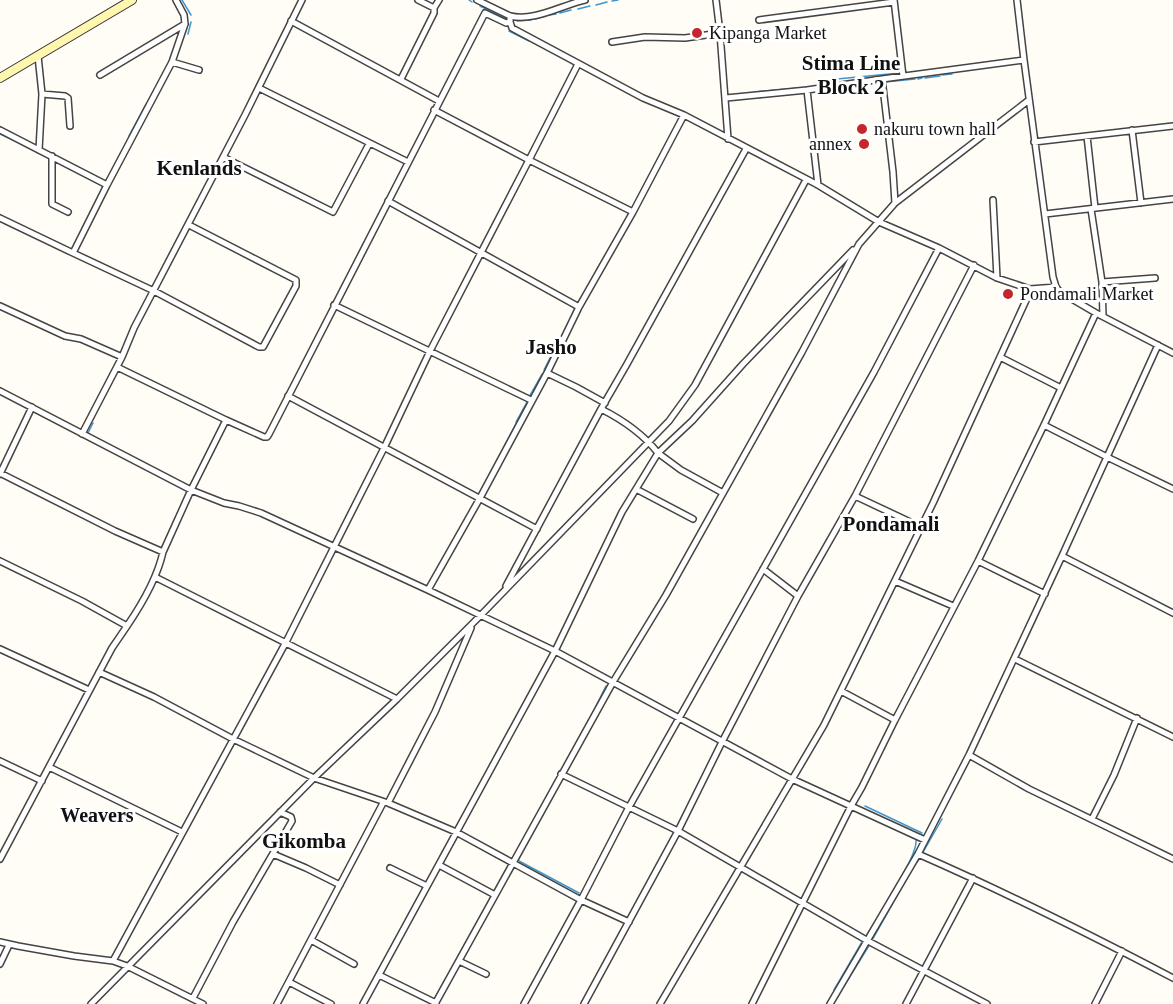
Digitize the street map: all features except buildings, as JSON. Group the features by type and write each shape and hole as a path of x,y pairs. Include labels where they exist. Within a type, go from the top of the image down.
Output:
{"street":[{"path":"0,78 119,3 132,0"},
{"path":"73,253 172,62 185,24 184,15 176,0"},
{"path":"82,434 302,0"},
{"path":"418,0 434,8"},
{"path":"401,79 439,0"},
{"path":"477,0 510,19 512,28 643,98 684,115 818,185 879,222 939,248 997,278 1030,289 1056,287"},
{"path":"117,367 226,420 267,437 485,13 506,23 510,19 532,16 585,0"},
{"path":"716,0 728,139"},
{"path":"1017,0 1034,142 1056,287 1060,292 1096,313 1173,352"},
{"path":"759,20 894,1 903,76"},
{"path":"291,21 439,100"},
{"path":"100,75 185,24"},
{"path":"612,42 645,37 685,38 720,33"},
{"path":"38,56 42,94 39,150"},
{"path":"726,98 807,90 1023,60"},
{"path":"172,62 199,70"},
{"path":"113,960 286,642 384,448 429,351 578,64"},
{"path":"882,79 895,203"},
{"path":"259,88 408,162"},
{"path":"807,90 818,185"},
{"path":"42,94 68,98 70,126"},
{"path":"363,1004 555,651 622,512 657,453 692,421 748,358 859,244 895,203 1029,100"},
{"path":"434,110 633,212"},
{"path":"428,590 480,498 579,307 684,115"},
{"path":"1034,142 1173,126"},
{"path":"0,130 107,185"},
{"path":"1131,130 1141,202"},
{"path":"1087,136 1102,282 1103,316"},
{"path":"223,157 333,212 369,144"},
{"path":"503,593 603,406 746,149"},
{"path":"52,156 52,204 68,212"},
{"path":"91,1004 314,778 503,593 650,443 677,412 695,385 806,180"},
{"path":"1045,214 1173,199"},
{"path":"993,200 997,278"},
{"path":"388,201 579,307"},
{"path":"0,218 154,291 261,347 265,346 296,286 296,280 189,225"},
{"path":"380,975 435,1004 561,774 723,493 859,244"},
{"path":"524,1004 629,807 873,372 939,248"},
{"path":"584,1004 678,831 798,596 855,496 974,265"},
{"path":"1102,282 1155,278"},
{"path":"660,1004 824,725 921,527 1030,289"},
{"path":"334,305 531,400"},
{"path":"0,306 65,336 81,339 122,357"},
{"path":"752,1004 953,606 978,561 1096,313"},
{"path":"830,1004 918,854 969,755 1158,345"},
{"path":"1000,357 1061,388"},
{"path":"546,373 576,387 639,433 657,453 681,470 723,493"},
{"path":"0,391 190,490 224,503 261,513 555,651 792,778 925,840"},
{"path":"288,396 537,529"},
{"path":"32,407 0,474 115,531 164,552"},
{"path":"0,860 112,648 155,577 190,490 226,420"},
{"path":"1044,425 1173,489"},
{"path":"636,489 693,519"},
{"path":"855,496 921,527"},
{"path":"1062,556 1173,613"},
{"path":"0,561 127,626"},
{"path":"978,561 1044,594"},
{"path":"763,569 798,596"},
{"path":"155,577 397,699"},
{"path":"895,581 953,606"},
{"path":"277,1004 435,712 473,623"},
{"path":"0,649 89,690"},
{"path":"1014,659 1173,737"},
{"path":"99,672 154,697 232,739 314,778 385,803 456,832 581,900 629,922"},
{"path":"841,691 895,720"},
{"path":"1092,819 1114,775 1137,718"},
{"path":"969,755 1029,789 1173,859"},
{"path":"0,760 42,780"},
{"path":"49,767 182,832"},
{"path":"561,774 678,831 868,941 987,1004"},
{"path":"193,998 233,922 292,820 280,812"},
{"path":"273,854 340,885"},
{"path":"918,854 973,878 1173,978"},
{"path":"439,864 495,895"},
{"path":"390,868 427,886"},
{"path":"906,1004 973,878"},
{"path":"311,940 354,964"},
{"path":"0,942 113,960 204,1004"},
{"path":"0,964 9,945"},
{"path":"1095,1004 1122,951"},
{"path":"459,961 486,974"},
{"path":"289,982 331,1004"}],"waterway":[{"path":"182,0 191,15"},
{"path":"612,1 618,0"},
{"path":"596,5 607,2"},
{"path":"480,6 509,20"},
{"path":"578,9 590,6"},
{"path":"560,13 571,10"},
{"path":"549,15 556,14"},
{"path":"535,19 545,16"},
{"path":"517,21 531,20"},
{"path":"188,34 191,22"},
{"path":"509,31 529,41"},
{"path":"532,42 539,45"},
{"path":"754,92 810,87 831,83 837,79 900,73 899,65"},
{"path":"942,75 952,74"},
{"path":"925,78 940,76"},
{"path":"918,79 922,78"},
{"path":"885,82 915,79"},
{"path":"815,91 875,83"},
{"path":"756,98 802,93"},
{"path":"129,136 146,104"},
{"path":"0,134 16,141"},
{"path":"81,231 98,197"},
{"path":"599,266 618,233"},
{"path":"595,274 598,267"},
{"path":"554,349 562,337"},
{"path":"544,370 553,352"},
{"path":"529,397 542,374"},
{"path":"516,422 527,402"},
{"path":"482,489 517,422"},
{"path":"87,435 93,423"},
{"path":"563,767 606,686"},
{"path":"865,806 922,833"},
{"path":"922,854 942,819"},
{"path":"890,897 914,852 916,845 914,838"},
{"path":"914,866 920,858"},
{"path":"519,861 579,893"},
{"path":"833,1004 907,878"},
{"path":"406,919 418,897"},
{"path":"865,938 880,914"},
{"path":"834,990 862,942"},
{"path":"434,1000 446,978"}],"place":[{"name":"Kipanga Market","path":"697,33"},
{"name":"nakuru town hall","path":"862,129"},
{"name":"annex","path":"864,144"},
{"name":"Pondamali Market","path":"1008,294"}],"district":[{"name":"Stima Line Block 2","path":"851,75"},
{"name":"Kenlands","path":"199,168"},
{"name":"Jasho","path":"551,347"},
{"name":"Pondamali","path":"891,524"},
{"name":"Weavers","path":"97,815"},
{"name":"Gikomba","path":"304,841"}]}
